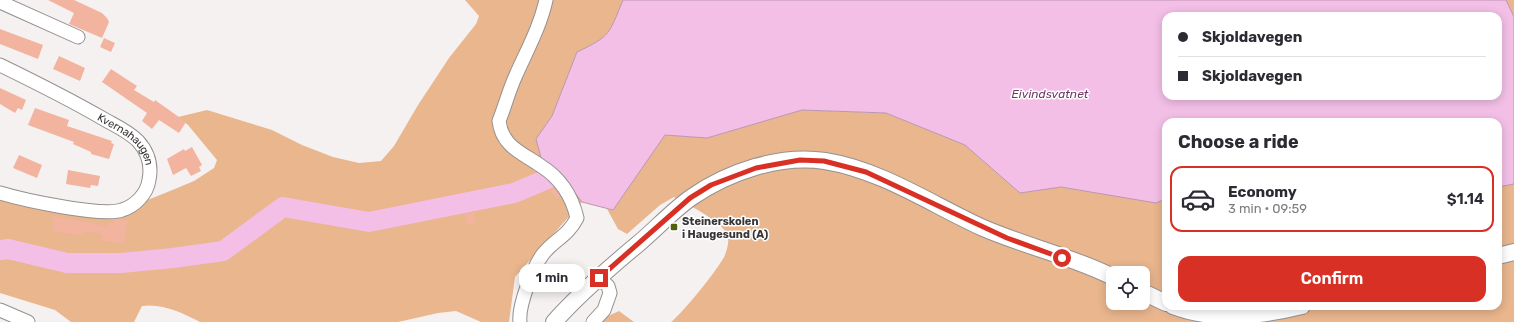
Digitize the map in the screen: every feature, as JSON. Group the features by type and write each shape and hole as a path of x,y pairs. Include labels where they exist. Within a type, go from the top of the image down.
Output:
{"main road":[{"path":"554,322 599,278 690,198 711,185 756,168 800,160 824,161 866,172 1007,238 1106,274"},
{"path":"1502,255 1514,252"},
{"path":"1150,295 1162,301"},
{"path":"1187,310 1204,315 1230,317 1276,310"}],"street":[{"path":"520,322 531,276 544,254 570,230 577,218 574,205 559,181 542,166 512,148 504,139 500,129 499,121 515,76 535,35 546,0"},
{"path":"0,2 78,37"},
{"name":"Kvernahaugen","path":"0,65 57,93 127,133 144,148 149,158 151,170 149,182 142,198 122,211 105,212 89,210 21,199 0,193"},
{"path":"593,322 604,310 610,293 608,286 599,278"},
{"path":"0,310 28,322"}],"shaded area":[{"path":"465,0 623,0 608,33 597,42 577,52 552,116 536,139 582,202 515,277 509,322 481,322 456,311 438,313 398,322 200,322 187,315 165,307 150,305 142,306 134,322 71,322 55,310 0,293 0,195 81,216 145,201 194,181 214,168 217,160 188,125 178,117 207,110 272,130 302,145 333,157 359,163 381,161 394,146 418,105 449,58 476,24 479,16"},
{"path":"1506,0 1514,0 1514,17"},
{"path":"802,110 886,113 965,145 1020,193 1061,187 1156,203 1162,201 1162,310 1502,310 1502,186 1514,184 1514,322 671,322 691,301 722,261 728,245 727,234 718,223 711,218 674,197 660,205 627,234 618,229 607,209 613,210 665,135 707,138"},
{"path":"619,311 634,322 603,322 608,316"}],"water":[{"name":"Eivindsvatnet","path":"623,0 1506,0 1514,17 1514,184 1502,186 1502,118 1162,118 1162,201 1156,203 1061,187 1020,193 965,145 886,113 802,110 707,138 665,135 613,210 582,202 566,181 543,165 536,139 552,116 577,52 597,42 608,33"}],"building":[{"path":"48,0 74,0 102,13 109,22 102,38 69,24 74,13"},
{"path":"0,29 43,45 38,59 0,44"},
{"path":"104,38 115,43 111,52 100,47"},
{"path":"59,56 85,68 80,81 53,69"},
{"path":"111,69 137,86 134,90 154,102 155,100 186,122 179,133 159,120 152,129 142,121 147,113 102,82"},
{"path":"0,88 26,100 22,110 18,108 15,113 0,104"},
{"path":"35,108 69,120 67,126 112,141 111,143 114,144 109,159 91,154 91,152 73,144 74,142 28,125"},
{"path":"192,147 202,165 199,167 201,171 191,176 186,168 173,175 167,159 184,149 185,151"},
{"path":"19,155 42,165 37,178 13,168"},
{"path":"68,170 100,176 98,186 91,185 90,188 66,184"},
{"path":"554,188 560,196 557,199 550,191"},
{"path":"474,213 475,223 466,224 465,214"},
{"path":"54,216 107,226 107,223 114,223 114,219 128,220 124,243 101,241 102,234 84,231 83,236 52,231"}],"waterway":[{"path":"0,250 8,249 67,263 121,263 173,258 223,251 283,207 369,222 514,193 552,177"}],"place":[{"name":"Steinerskolen i Haugesund (A)","path":"674,227"}],"route":[{"path":"599,278 690,198 711,185 733,175 756,168 800,160 824,161 845,165 866,172 1007,238 1062,258"}]}
